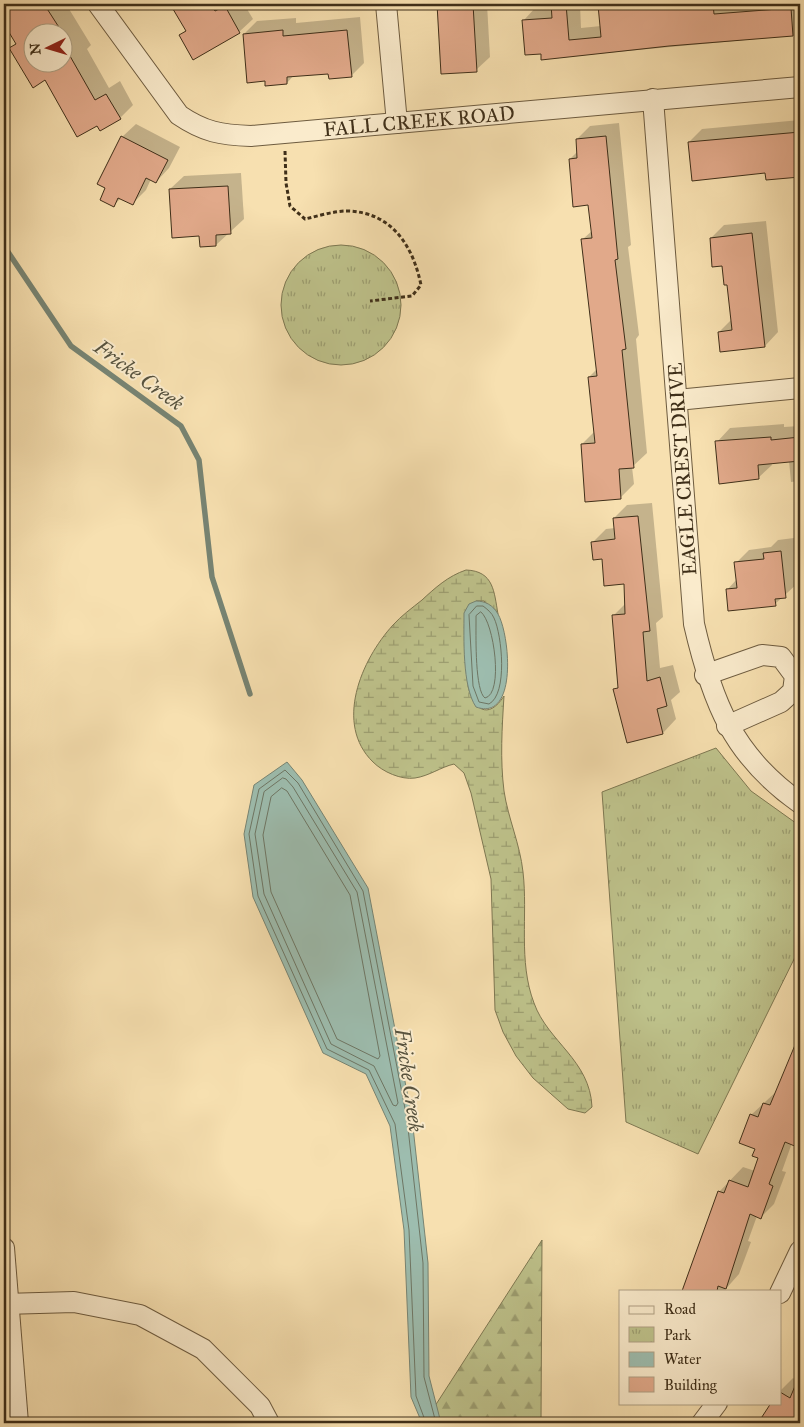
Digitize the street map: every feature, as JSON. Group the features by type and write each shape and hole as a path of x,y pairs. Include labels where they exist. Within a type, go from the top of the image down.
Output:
{"street":[{"name":"FALL CREEK ROAD","path":"98,4 179,115 198,128 223,135 251,136 800,87"},
{"path":"386,4 397,123"},
{"name":"EAGLE CREST DRIVE","path":"653,99 694,624 705,675 728,726 740,747 771,780 800,803"},
{"path":"677,400 800,388"},
{"path":"705,675 762,655 781,657 795,676 792,691 782,702 728,726"},
{"path":"4,1248 6,1304 18,1423"},
{"path":"781,1290 800,1251"},
{"path":"6,1304 74,1302 140,1315 203,1349 260,1406 269,1423"},
{"path":"702,1423 716,1404"}],"path":[{"path":"284,133 286,183 290,206 305,219 346,211 374,216 393,226 416,260 421,285 412,296 370,301"}],"green space":[{"path":"341,245 353,246 364,250 374,255 383,263 391,272 396,282 400,293 400,317 396,328 391,338 383,347 374,355 364,360 353,364 341,365 329,364 318,360 308,355 299,347 291,338 286,328 282,317 281,305 282,293 286,282 291,272 299,263 308,255 318,250 329,246"},
{"path":"466,570 482,574 491,584 498,614 484,601 476,601 468,686 473,701 482,709 492,708 504,696 502,767 504,791 523,872 525,954 529,987 540,1017 584,1076 590,1091 592,1107 585,1113 568,1109 533,1078 516,1056 503,1032 495,1010 491,879 471,793 464,773 454,764 415,778 392,775 373,762 361,747 355,729 356,692 362,674 381,639 400,618 437,587"},
{"path":"716,748 751,791 800,826 800,947 698,1154 626,1122 602,792"},
{"path":"542,1240 541,1423 424,1423"}],"water":[{"path":"476,601 483,602 494,608 498,614 506,640 507,674 505,690 499,702 489,708 476,707 471,698 466,675 464,613 469,604"},
{"path":"287,762 302,780 368,888 412,1118 428,1263 429,1376 441,1423 422,1423 411,1397 404,1230 390,1126 366,1074 323,1053 253,897 244,834 254,785"}],"building":[{"path":"4,4 44,4 56,22 22,22 22,70 9,48 16,44 4,24"},
{"path":"170,4 210,4 215,11 225,6 240,33 193,60 179,35 186,31"},
{"path":"437,4 473,4 477,72 441,74"},
{"path":"551,4 566,4 569,40 601,37 598,5 613,4 636,4 637,8 681,4 713,4 714,14 791,8 793,36 669,46 541,60 541,54 525,55 522,20 552,18"},
{"path":"283,30 283,36 347,30 352,77 329,79 328,74 287,77 287,84 265,86 265,81 247,83 243,34"},
{"path":"72,60 95,100 106,94 121,119 100,131 97,126 77,137 45,80 33,88 23,72 72,72"},
{"path":"800,132 800,177 766,180 765,173 692,181 688,142"},
{"path":"121,136 168,160 156,183 146,178 133,205 118,198 114,207 100,200 105,188 97,184"},
{"path":"606,136 618,259 615,260 626,349 622,350 634,468 619,469 621,499 585,502 581,444 595,443 588,377 597,376 581,239 592,238 588,205 573,207 569,159 577,158 576,139"},
{"path":"228,186 231,234 216,235 216,246 200,247 199,236 172,238 169,189"},
{"path":"752,233 765,347 720,352 718,332 732,330 727,285 724,285 722,266 712,267 710,238"},
{"path":"771,437 771,440 800,437 800,461 758,465 759,479 719,484 715,441"},
{"path":"638,516 650,631 643,632 647,681 660,677 667,706 657,709 663,734 627,743 613,689 618,688 612,615 625,614 624,584 604,586 602,559 593,560 591,542 615,539 613,518"},
{"path":"781,551 786,598 775,599 776,606 728,611 726,589 737,588 734,562 764,559 763,553"},
{"path":"800,1033 800,1139 797,1147 785,1142 769,1184 773,1186 761,1219 750,1214 726,1289 718,1286 717,1290 682,1290 718,1191 724,1193 729,1180 748,1187 758,1158 752,1156 755,1149 739,1143 750,1114 758,1117 763,1103 770,1105"},
{"path":"800,1374 800,1423 758,1423 770,1404 782,1404 782,1393 790,1398"}],"waterway":[{"name":"Fricke Creek","path":"4,246 71,346 181,426 199,460 212,577 250,694"}]}
